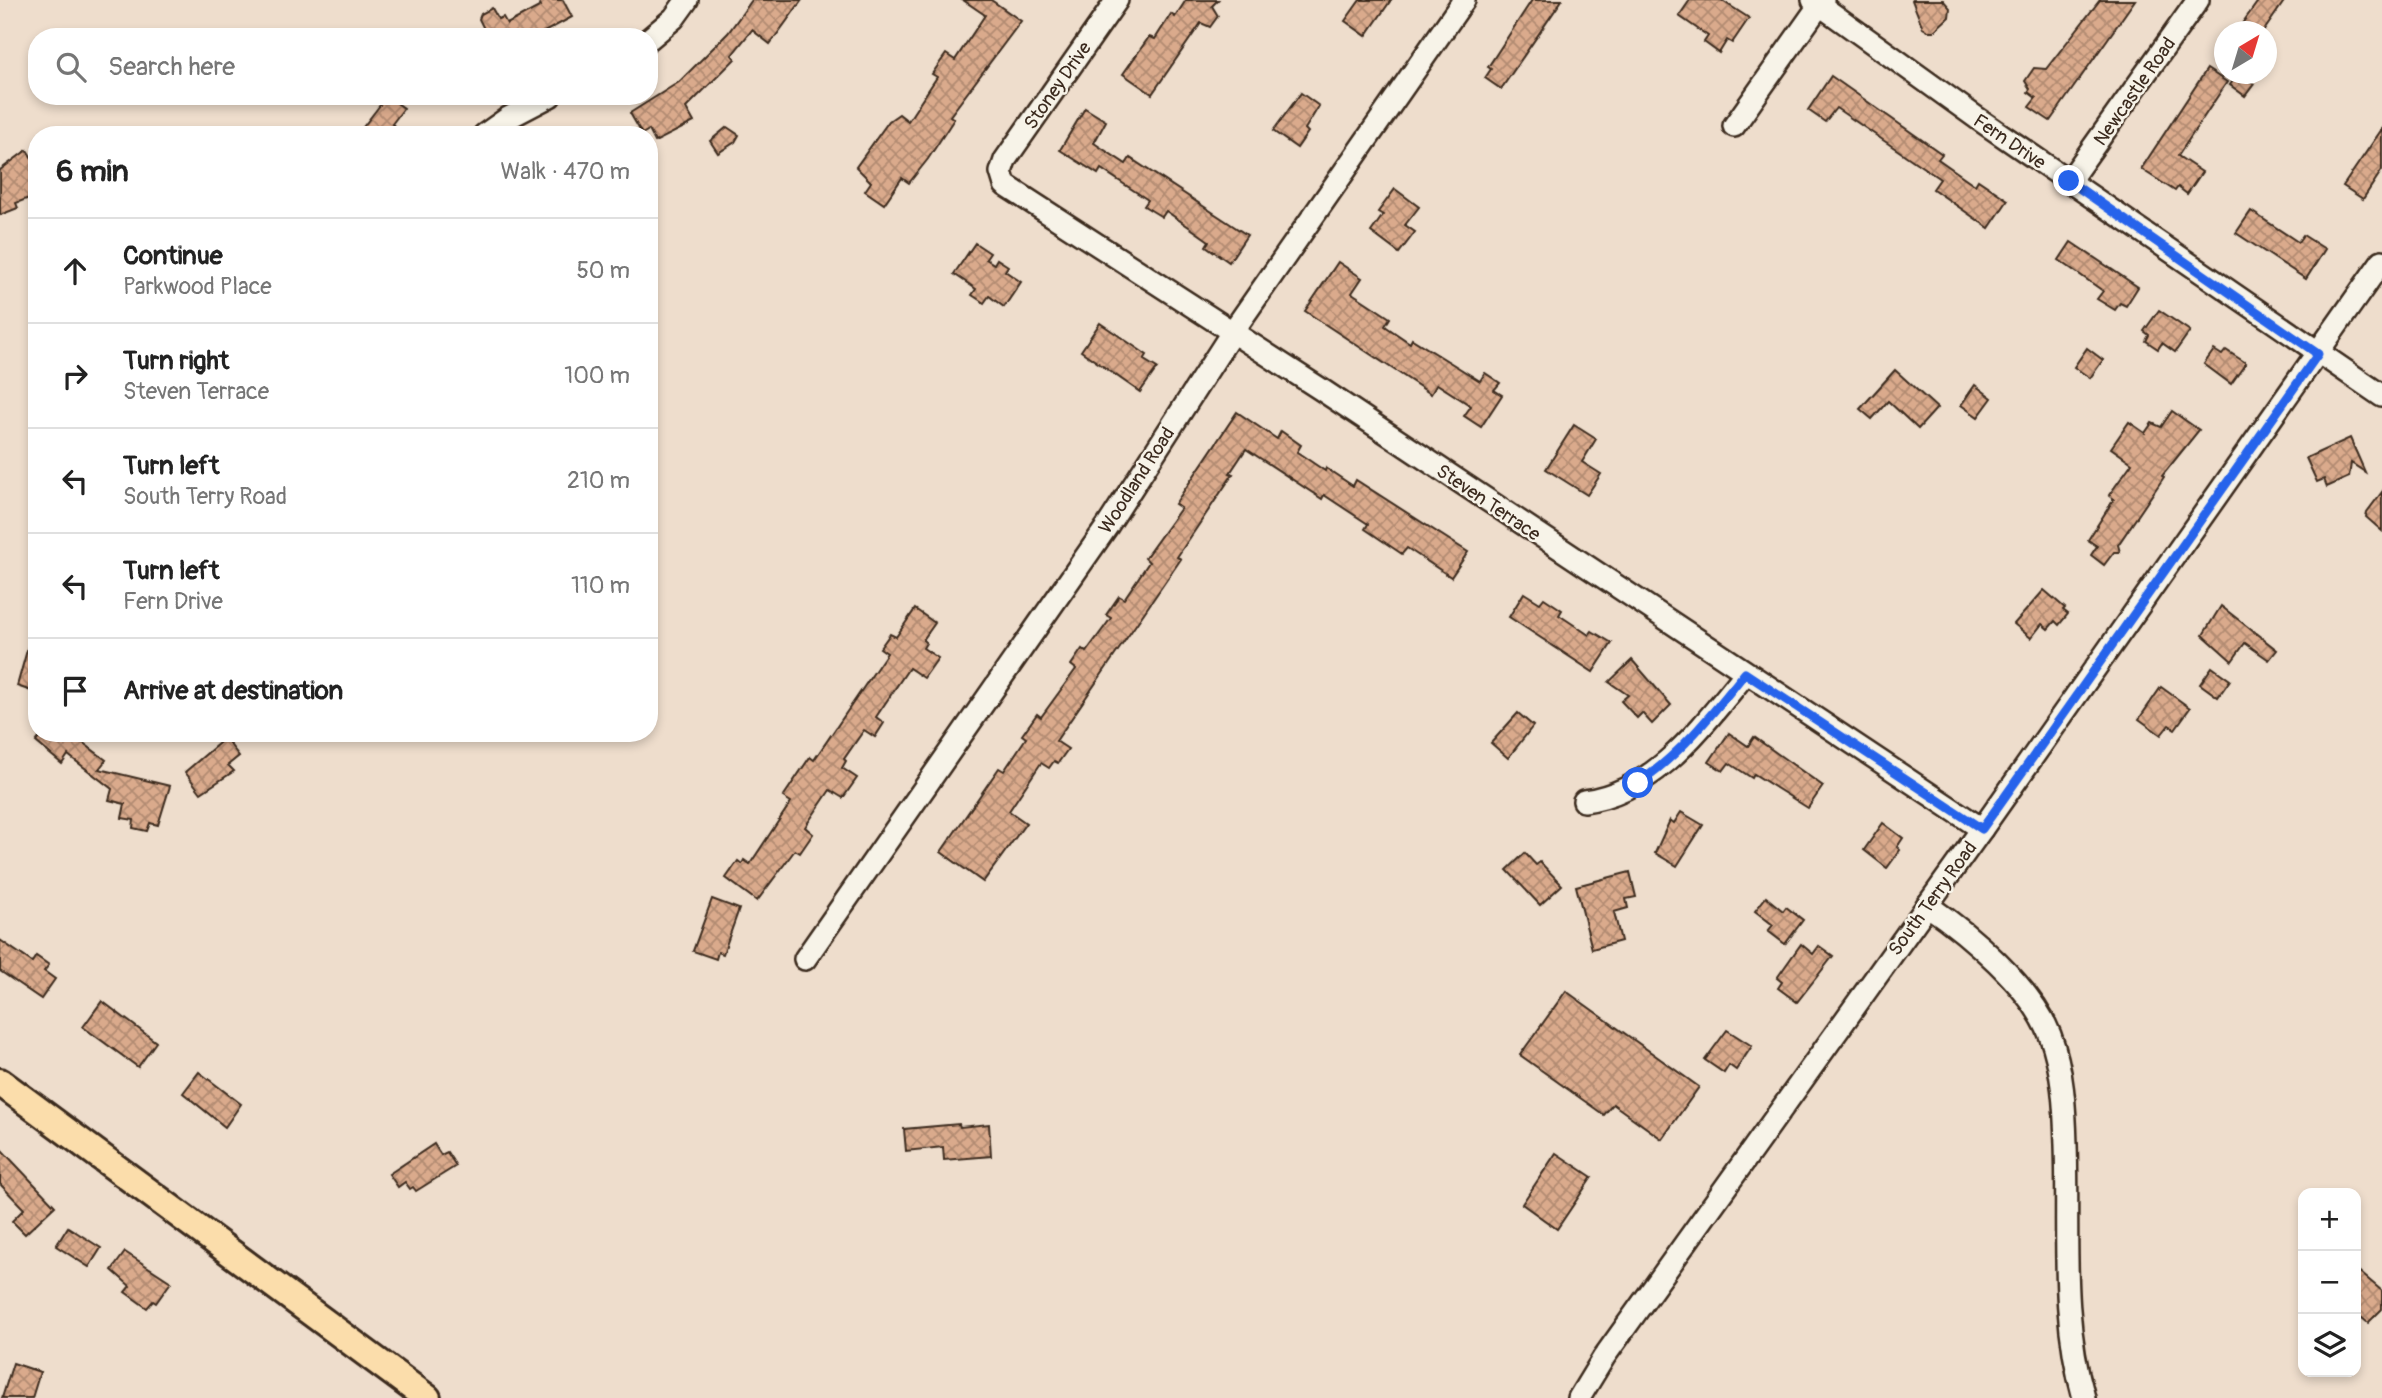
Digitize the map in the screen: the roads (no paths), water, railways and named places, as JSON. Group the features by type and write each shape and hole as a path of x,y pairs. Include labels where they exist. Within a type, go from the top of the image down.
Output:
{"main road":[{"path":"0,1082 427,1398"}],"street":[{"path":"658,31 674,18 687,0"},
{"name":"Stoney Drive","path":"1001,172 1005,160 1117,0"},
{"name":"Woodland Road","path":"805,958 1108,525 1231,334 1464,0"},
{"name":"Newcastle Road","path":"2069,181 2198,0"},
{"path":"1734,126 1819,2"},
{"name":"Fern Drive","path":"1819,2 2069,181 2382,397"},
{"path":"497,126 533,105"},
{"name":"Steven Terrace","path":"1001,172 1005,185 1231,334 1334,398 1982,829"},
{"name":"South Terry Road","path":"1579,1398 1604,1357 1982,829 2382,261"},
{"path":"1584,801 1610,797 1660,768 1710,716 1745,673"},
{"path":"1927,905 1990,956 2030,1002 2049,1034 2064,1094 2067,1278 2072,1356 2084,1398"}]}
